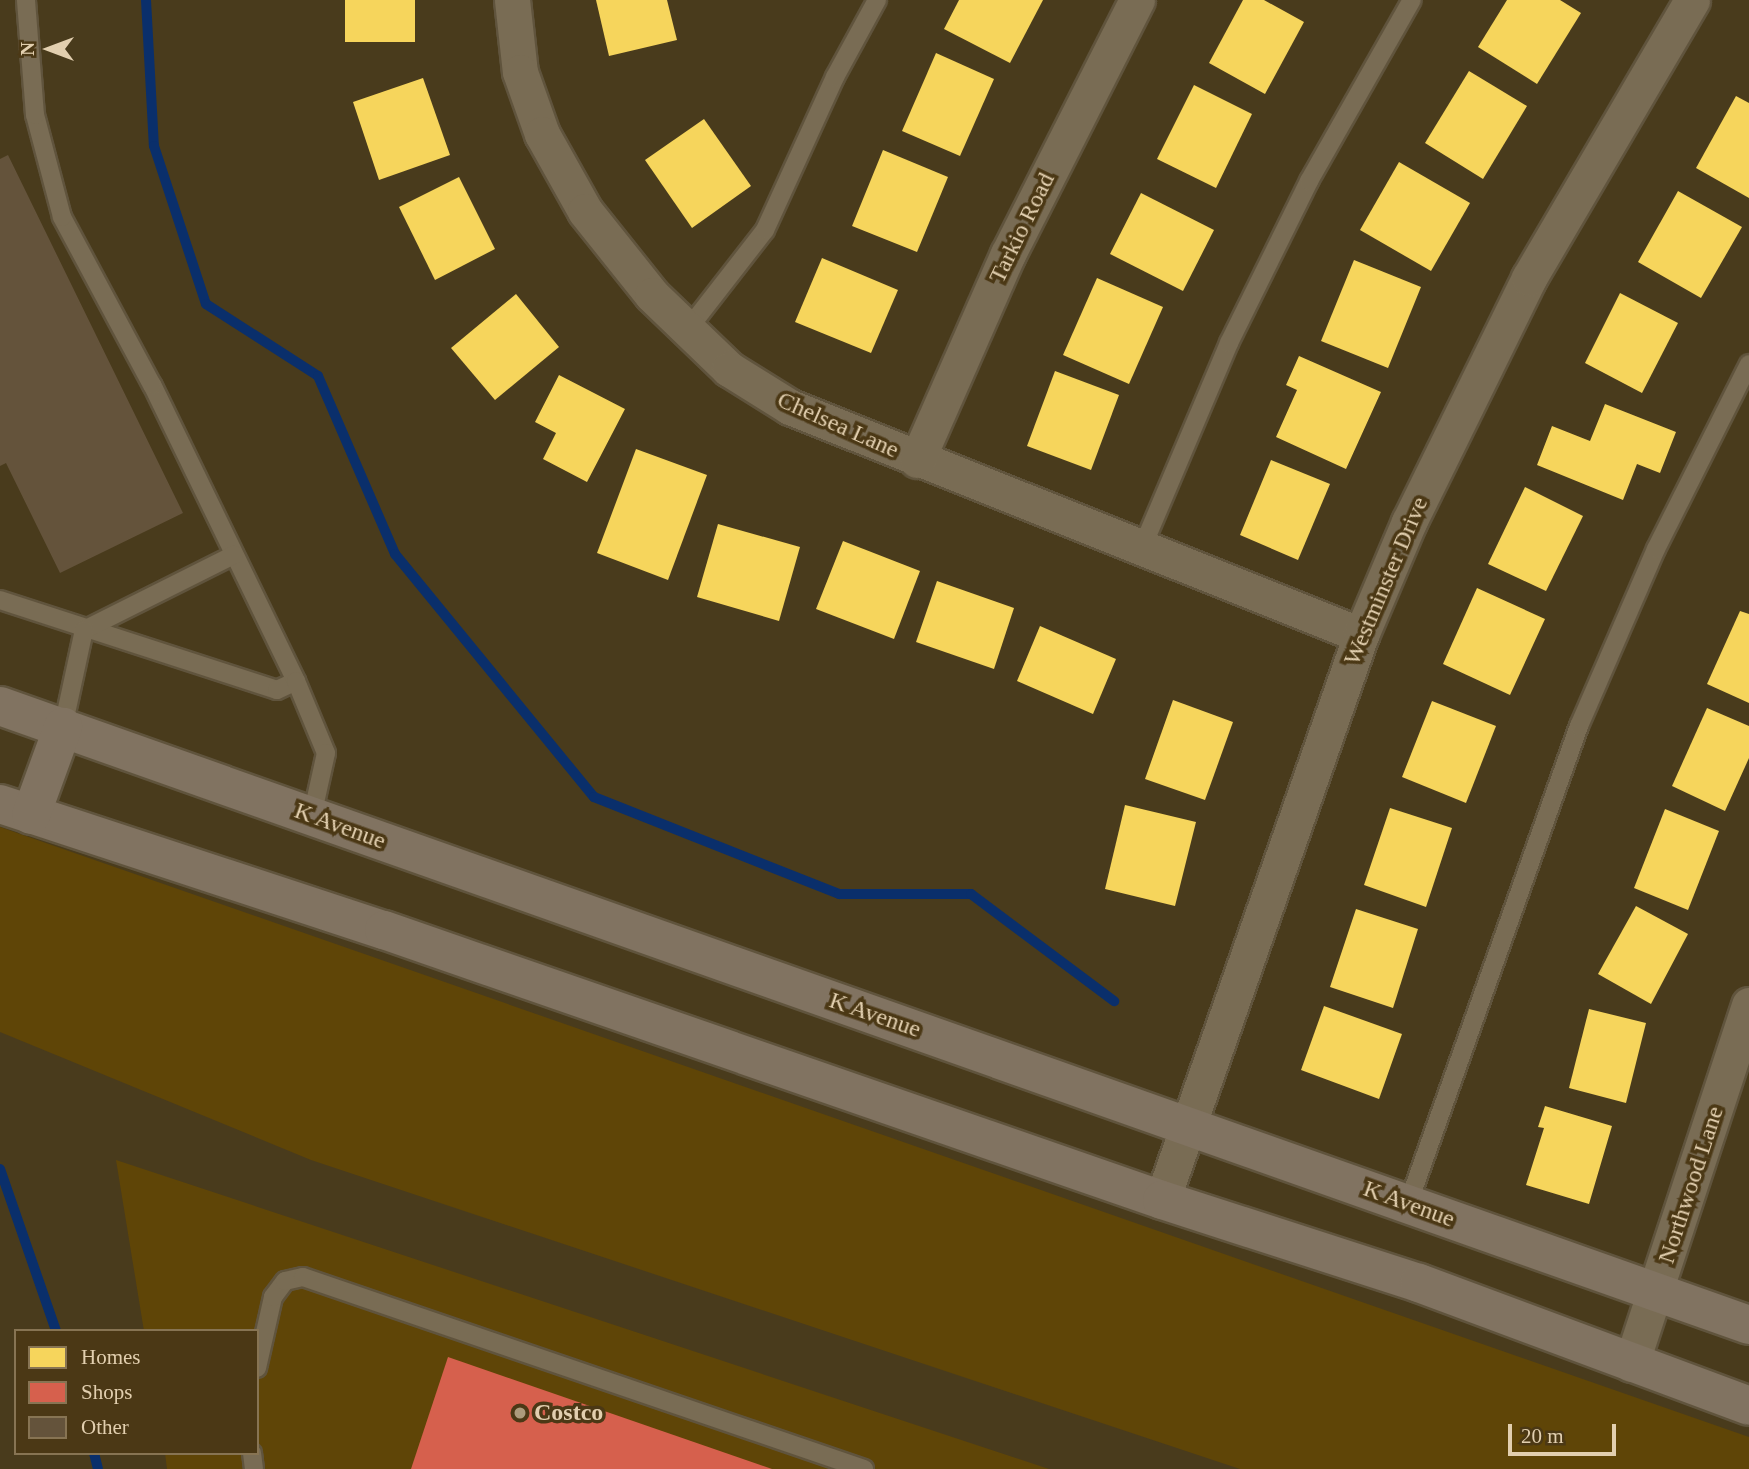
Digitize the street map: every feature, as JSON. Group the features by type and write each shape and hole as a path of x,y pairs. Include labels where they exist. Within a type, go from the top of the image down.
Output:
{"main road":[{"name":"K Avenue","path":"0,706 1749,1325"},
{"path":"63,727 15,809 384,930 1162,1200 1419,1283 1749,1406"}],"street":[{"name":"Chelsea Lane","path":"512,0 520,72 542,134 585,211 652,295 729,369 790,407 917,460 1361,635"},
{"name":"Tarkio Road","path":"917,460 1008,254 1137,0"},
{"name":"Westminster Drive","path":"1162,1200 1361,635 1409,522 1529,278 1692,0"},
{"name":"Northwood Lane","path":"1631,1364 1657,1293 1749,1004"}],"lane":[{"path":"26,0 35,116 62,217 152,385 296,681 326,753 312,816"},
{"path":"688,329 765,230 835,77 877,0"},
{"path":"1142,548 1229,343 1278,243 1412,0"},
{"path":"1408,1204 1578,726 1656,550 1749,364"},
{"path":"84,630 234,555"},
{"path":"0,600 84,630 277,690 296,681"},
{"path":"63,727 84,630"},
{"path":"259,1359 273,1297 285,1281 303,1277 864,1469"}],"shaded area":[{"path":"0,827 1749,1437 1749,1469 1240,1469 311,1160 0,1032"},
{"path":"116,1160 1049,1469 167,1469 165,1455 259,1455 259,1329 144,1329"}],"building: Homes":[{"path":"345,0 415,0 415,42 345,42"},
{"path":"596,0 667,0 677,40 609,56"},
{"path":"959,0 1043,0 1010,63 944,29"},
{"path":"1243,0 1264,0 1304,22 1265,94 1209,63"},
{"path":"1507,0 1560,0 1581,13 1537,84 1478,47"},
{"path":"936,53 994,79 960,156 902,131"},
{"path":"1469,71 1527,106 1483,179 1425,143"},
{"path":"423,78 450,155 379,180 353,102"},
{"path":"1194,85 1252,114 1216,188 1157,159"},
{"path":"1736,96 1749,103 1749,198 1696,168"},
{"path":"704,119 751,186 692,228 645,160"},
{"path":"883,150 948,177 917,252 852,226"},
{"path":"1399,162 1470,203 1431,271 1360,230"},
{"path":"459,177 495,249 435,280 399,207"},
{"path":"1678,191 1742,227 1701,298 1638,262"},
{"path":"1141,193 1214,230 1183,291 1110,254"},
{"path":"822,258 898,290 871,353 795,322"},
{"path":"1354,260 1421,287 1388,368 1321,341"},
{"path":"1097,278 1163,307 1129,384 1063,355"},
{"path":"1620,293 1678,323 1642,393 1585,363"},
{"path":"516,294 559,347 495,400 451,348"},
{"path":"1299,356 1381,392 1346,469 1276,437 1297,390 1286,385"},
{"path":"1055,371 1119,395 1091,470 1027,446"},
{"path":"559,375 625,409 587,482 543,459 556,433 535,422"},
{"path":"1605,404 1676,432 1660,473 1637,464 1623,500 1537,465 1552,426 1590,441"},
{"path":"636,449 707,475 668,580 597,553"},
{"path":"1271,460 1330,484 1298,560 1240,535"},
{"path":"1525,487 1583,516 1546,591 1488,564"},
{"path":"718,524 800,547 779,621 697,597"},
{"path":"843,541 920,571 894,639 816,609"},
{"path":"937,581 1014,608 994,669 916,642"},
{"path":"1477,588 1545,619 1510,695 1443,664"},
{"path":"1740,611 1749,614 1749,703 1707,684"},
{"path":"1040,626 1116,659 1093,714 1017,681"},
{"path":"1173,700 1233,722 1205,800 1145,779"},
{"path":"1432,701 1496,726 1466,803 1402,777"},
{"path":"1707,708 1749,726 1749,758 1725,811 1672,786"},
{"path":"1125,805 1196,822 1175,906 1105,889"},
{"path":"1390,808 1452,828 1426,907 1364,885"},
{"path":"1665,809 1719,831 1688,910 1634,888"},
{"path":"1636,906 1688,934 1651,1004 1598,974"},
{"path":"1356,909 1418,929 1393,1008 1330,987"},
{"path":"1324,1006 1402,1034 1379,1099 1301,1070"},
{"path":"1589,1009 1646,1023 1626,1103 1569,1088"},
{"path":"1545,1106 1612,1126 1589,1204 1526,1185 1544,1128 1538,1127"}],"building: Shops":[{"name":"Costco","path":"448,1357 772,1469 411,1469"}],"building: Other":[{"path":"8,155 183,513 60,573 6,463 0,466 0,159"}],"waterway":[{"path":"146,0 154,146 206,304 318,376 395,554 594,797 839,894 971,894 1114,1001"},
{"path":"0,1169 55,1329"},
{"path":"94,1455 98,1469"}],"place":[{"name":"Costco","path":"520,1413"}]}
